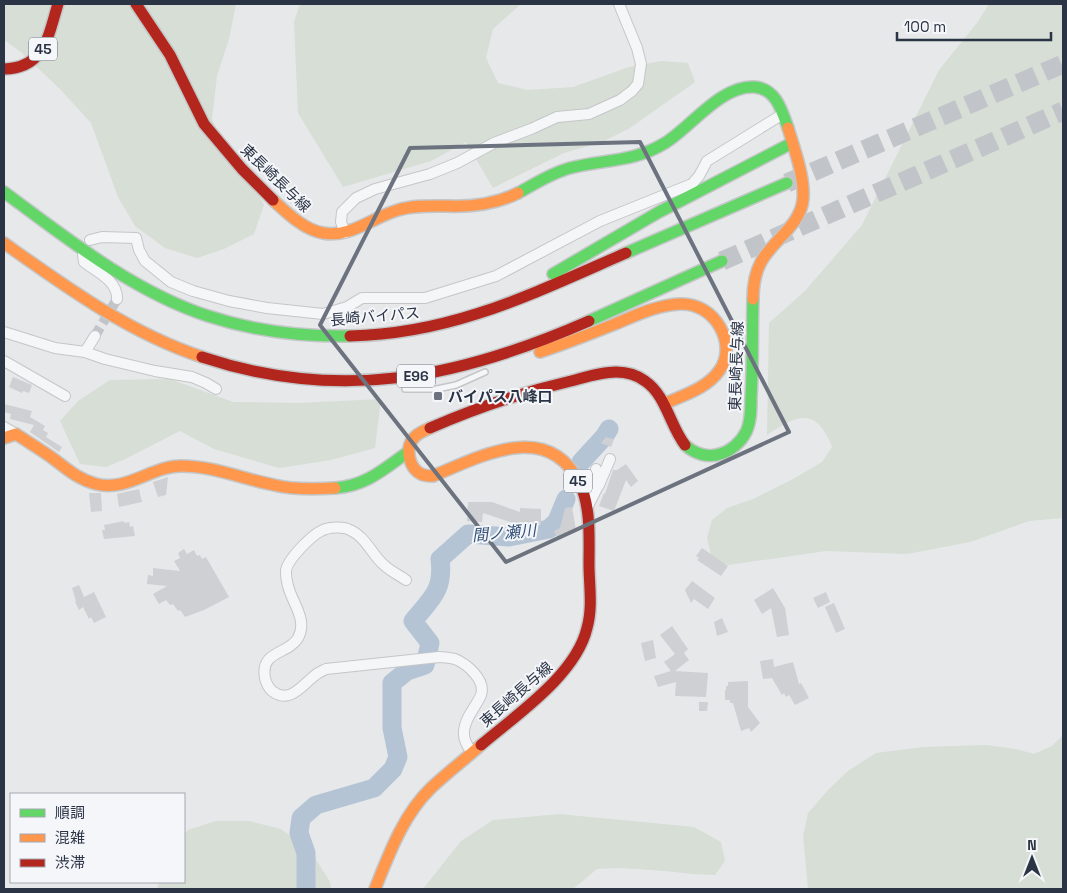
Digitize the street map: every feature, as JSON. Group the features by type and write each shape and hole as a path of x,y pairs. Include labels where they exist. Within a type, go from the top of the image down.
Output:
{"main road":[{"name":"45","path":"4,69 22,68 35,60 43,48 58,4"},
{"name":"東長崎長与線","path":"136,4 172,58 204,124 266,194 302,225 322,233 345,233 385,213 405,208 474,206 502,200 566,169 633,158 653,150 676,135 727,94 742,87 755,86 778,100 792,143 805,198 797,216 768,250 757,271 753,295 750,414 746,434 734,447 719,456 703,455 690,448 679,437 671,424 664,404 656,392 647,382 625,372 608,372 564,382 517,396 422,432 409,445 410,462 422,475 433,476 508,448 522,446 550,451 561,459 571,470 585,497 589,547 590,620 579,650 570,666 544,693 472,752 430,789 415,806 394,841 375,889"},
{"path":"501,306 660,212 792,143"},
{"name":"長崎バイパス","path":"4,192 129,278 206,316 244,327 272,332 358,336 404,332 454,321 501,306 787,183"},
{"name":"E96","path":"4,243 74,293 149,336 180,350 210,360 283,377 359,381 438,372 489,358 550,336 722,261"},
{"path":"525,358 571,342 654,308 674,304 690,304 706,310 719,324 724,336 726,350 724,361 715,377 664,404"},
{"path":"540,353 614,309"},
{"path":"210,360 259,382 316,391 404,389 442,383 490,371"},
{"path":"4,438 16,434 52,458 70,473 97,484 110,485 126,483 161,470 179,466 207,468 276,486 350,487 372,477 408,452"}],"street":[{"path":"345,233 341,222 342,212 356,198 375,189 430,174 457,163 494,143 531,129 557,116 589,114 620,100 632,92 638,84 641,64 637,48 619,4"},
{"path":"90,240 102,237 136,238 139,250 145,261 172,282 228,302 323,314 347,307 362,298 425,298 496,276 600,221 692,184 707,161 783,114"},
{"path":"83,255 84,262 114,285 117,299"},
{"path":"4,332 55,348 85,352 155,371 192,377 216,389"},
{"path":"85,352 94,336"},
{"path":"4,361 65,396"},
{"path":"4,427 16,434"},
{"path":"586,511 610,459"},
{"path":"596,470 597,488"},
{"path":"406,580 384,565 362,538 350,529 321,530 293,555 286,569 287,584 302,626 300,636 294,645 267,660 264,671 266,680 270,689 277,694 285,696 295,694 314,675 326,669 439,657 454,659 467,666 481,685 481,694 465,723 466,742 472,752"}],"lane":[{"path":"394,326 454,321"},
{"path":"272,332 341,332 376,328"}],"highlighted area":[{"path":"640,142 789,432 506,562 320,325 410,148"}],"shaded area":[{"path":"4,4 236,4 229,39 217,76 212,119 226,150 250,178 264,205 254,234 224,249 197,258 165,248 135,226 118,197 91,123 61,90 21,52 4,40"},
{"path":"300,4 521,4 493,29 486,58 498,83 528,90 573,87 629,67 661,61 688,63 695,82 630,128 602,142 564,153 493,188 466,142 431,161 343,187 298,113 294,22"},
{"path":"989,4 1063,4 1063,518 1029,521 970,542 907,554 826,551 728,565 712,559 707,538 712,520 727,508 753,499 822,462 832,447 819,425 805,418 788,423 767,435 769,323 805,291 862,225 939,70 977,23"},
{"path":"170,379 233,402 299,403 381,399 375,448 331,460 279,468 214,449 180,431 106,467 80,464 60,421 78,401 110,380"},
{"path":"1063,735 1063,889 808,889 803,836 808,813 848,771 876,753 923,747 986,745 1016,749 1034,754 1052,746"},
{"path":"559,814 694,827 721,842 725,861 715,875 620,868 597,869 573,889 423,889 461,841 493,820"},
{"path":"216,821 249,821 281,829 312,853 330,882 331,889 157,889 159,883 185,883 185,834 188,830"}],"building":[{"path":"13,377 32,385 29,393 23,391 22,393 9,387"},
{"path":"4,404 32,411 30,417 45,426 43,430 48,433 46,437 62,447 59,452 30,432 34,425 10,419 11,414 4,412"},
{"path":"606,437 614,439 611,447 601,443"},
{"path":"626,464 638,481 631,487 626,480 614,511 599,506 613,470 617,470"},
{"path":"168,477 166,495 158,497 153,482"},
{"path":"139,489 142,502 119,507 117,494"},
{"path":"89,493 101,493 102,511 91,512"},
{"path":"468,502 492,502 520,512 520,508 541,509 541,525 516,524 483,513 482,522 467,521"},
{"path":"572,507 576,530 557,538 554,531 560,528 565,508"},
{"path":"124,521 124,523 129,522 130,527 133,526 135,536 104,539 102,530 105,530 104,525"},
{"path":"702,548 728,566 721,576 697,560 699,558 696,556"},
{"path":"184,549 187,554 194,550 197,556 200,555 202,559 206,557 229,597 185,617 180,610 178,611 173,604 170,605 166,600 159,604 153,594 167,586 147,584 148,575 153,576 153,568 180,571 174,561 180,558 178,553"},
{"path":"692,581 715,598 708,609 694,599 691,603 685,590"},
{"path":"79,585 84,597 94,592 106,617 94,623 91,617 89,619 83,607 79,610 72,588"},
{"path":"773,588 785,608 789,635 777,637 771,608 762,614 754,600"},
{"path":"826,592 830,602 818,608 813,598"},
{"path":"834,603 845,629 836,633 825,607"},
{"path":"722,618 728,632 717,636 714,622"},
{"path":"672,626 688,649 684,653 689,660 675,671 708,673 706,697 675,696 676,682 658,687 654,676 671,671 664,662 675,654 660,635"},
{"path":"653,640 656,658 645,661 641,643"},
{"path":"773,659 774,667 793,662 799,684 801,683 809,698 795,705 789,695 786,697 784,693 782,695 772,678 763,679 760,661"},
{"path":"748,681 748,707 760,723 751,732 749,728 741,731 733,703 730,703 730,700 725,700 725,690 728,682"},
{"path":"699,702 708,702 707,711 699,711"}],"waterway":[{"name":"間ノ瀬川","path":"581,462 609,429"},
{"name":"間ノ瀬川","path":"306,889 306,853 299,833 301,818 316,805 374,788 393,769 398,757 392,728 392,683 407,671 425,665 430,643 413,621 435,593 440,579 440,559 468,534 509,537 549,529 557,521 566,499"}],"tunnel":[{"path":"787,183 1063,64"},
{"path":"722,261 1063,111"},
{"path":"95,336 117,299"}],"traffic: fast":[{"path":"518,193 563,170 618,160 653,149 675,136 718,100 742,88 754,87 768,91 777,102 788,128"},
{"path":"553,274 659,212 792,143"},
{"path":"626,253 787,183"},
{"path":"4,192 102,262 127,278 181,306 243,326 296,334 350,336"},
{"path":"589,321 722,261"},
{"path":"685,445 693,451 711,456 724,453 732,448 746,432 751,411 753,299"},
{"path":"335,488 356,484 374,476 408,452"}],"traffic: slow":[{"path":"753,299 753,289 761,262 792,225 801,208 803,199 798,163 788,128"},
{"path":"273,200 296,220 309,228 333,234 352,230 404,208 475,205 501,200 518,193"},
{"path":"4,243 99,308 149,335 202,357"},
{"path":"540,352 655,308 680,304 692,305 713,317 720,327 726,349 724,360 719,371 708,382 694,391 664,404"},
{"path":"430,428 415,437 409,448 411,463 423,475 433,476 492,453 513,448 533,448 551,453 567,464 580,484"},
{"path":"4,438 16,434 77,476 89,482 107,486 118,485 160,470 181,466 216,470 281,486 335,488"},
{"path":"375,889 398,836 412,810 431,788 481,745"}],"traffic: jam":[{"path":"4,69 28,63 43,48 58,4"},
{"path":"136,4 170,55 204,124 242,169 273,200"},
{"path":"350,336 388,334 424,328 492,309 559,283 626,253"},
{"path":"202,357 253,371 302,379 351,381 398,378 446,370 493,357 541,341 589,321"},
{"path":"430,428 517,395 599,374 620,372 638,377 652,387 663,402 675,429 685,445"},
{"path":"481,745 543,693 571,662 581,645 589,620 590,596 589,523 584,493 580,484"}],"place":[{"name":"バイパス八峰口","path":"438,396"}]}
